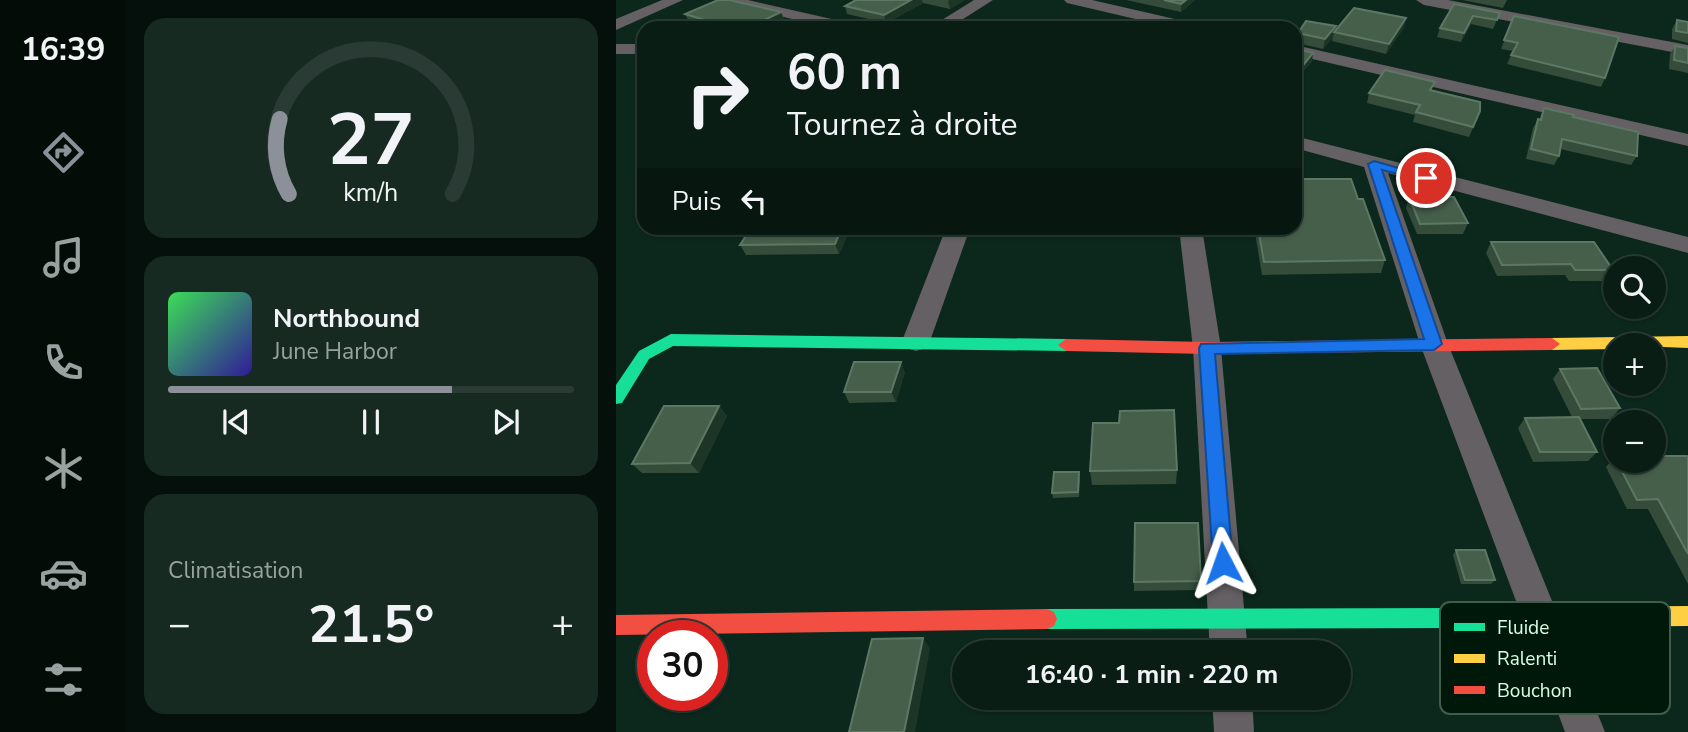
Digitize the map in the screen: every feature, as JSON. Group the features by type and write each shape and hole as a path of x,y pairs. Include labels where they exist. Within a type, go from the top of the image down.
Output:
{"street":[{"path":"616,25 675,0"},
{"path":"728,0 821,21"},
{"path":"949,21 985,0"},
{"path":"1072,0 1154,21"},
{"path":"1424,0 1688,50"},
{"path":"616,48 637,49"},
{"path":"1302,52 1688,140"},
{"path":"1302,144 1688,245"},
{"path":"1374,164 1434,344 1535,602"},
{"path":"916,341 955,235"},
{"path":"1191,235 1207,348 1228,640"},
{"path":"616,398 641,355 655,344 671,340 916,341 1207,348 1688,342"},
{"path":"1670,616 1688,616"},
{"path":"616,625 1227,617 1440,618"},
{"path":"1233,710 1234,732"},
{"path":"1578,714 1585,732"}],"building":[{"path":"718,0 781,12 762,21 708,21 685,14"},
{"path":"856,0 911,0 884,15 845,6"},
{"path":"1164,0 1186,0 1181,4"},
{"path":"1454,4 1500,13 1497,20 1473,16 1464,33 1440,28"},
{"path":"1354,8 1406,18 1389,44 1334,32"},
{"path":"1514,16 1619,37 1605,78 1511,55 1518,43 1504,40"},
{"path":"1677,20 1688,22 1688,33 1676,31"},
{"path":"1306,21 1336,26 1325,39 1302,34"},
{"path":"1675,46 1688,48 1688,63 1674,60"},
{"path":"1302,50 1313,53 1302,67"},
{"path":"1385,70 1435,82 1430,90 1480,102 1480,111 1473,127 1416,112 1420,105 1369,93"},
{"path":"1544,108 1638,132 1637,156 1562,139 1559,156 1531,149 1538,119 1541,120"},
{"path":"1302,179 1351,179 1358,199 1363,199 1385,260 1264,262 1259,235 1302,235"},
{"path":"1409,197 1454,197 1468,223 1420,224"},
{"path":"746,235 839,235 835,244 740,245"},
{"path":"1491,242 1594,242 1604,256 1603,270 1575,270 1571,264 1502,265"},
{"path":"854,362 901,362 891,392 844,392"},
{"path":"1597,368 1603,378 1603,396 1613,396 1620,408 1581,409 1560,369"},
{"path":"664,406 719,406 690,463 632,464"},
{"path":"1174,410 1177,470 1090,471 1093,423 1119,423 1120,411"},
{"path":"1579,417 1597,452 1540,452 1525,418"},
{"path":"1666,456 1688,457 1688,554 1658,499 1637,500 1623,473 1666,473"},
{"path":"1054,472 1079,472 1078,492 1052,493"},
{"path":"1135,523 1198,523 1201,581 1134,582"},
{"path":"1456,550 1485,550 1495,580 1465,580"},
{"path":"923,638 904,732 849,732 872,639"}],"traffic: fast":[{"path":"616,398 644,355 671,340 1066,345"},
{"path":"1047,619 1440,618"}],"traffic: slow":[{"path":"1552,344 1688,342"},
{"path":"1670,616 1688,616"}],"traffic: jam":[{"path":"1066,345 1207,348 1552,344"},
{"path":"616,625 1047,619"}],"route":[{"path":"1223,563 1207,348 1434,344 1374,164 1426,178"}]}
